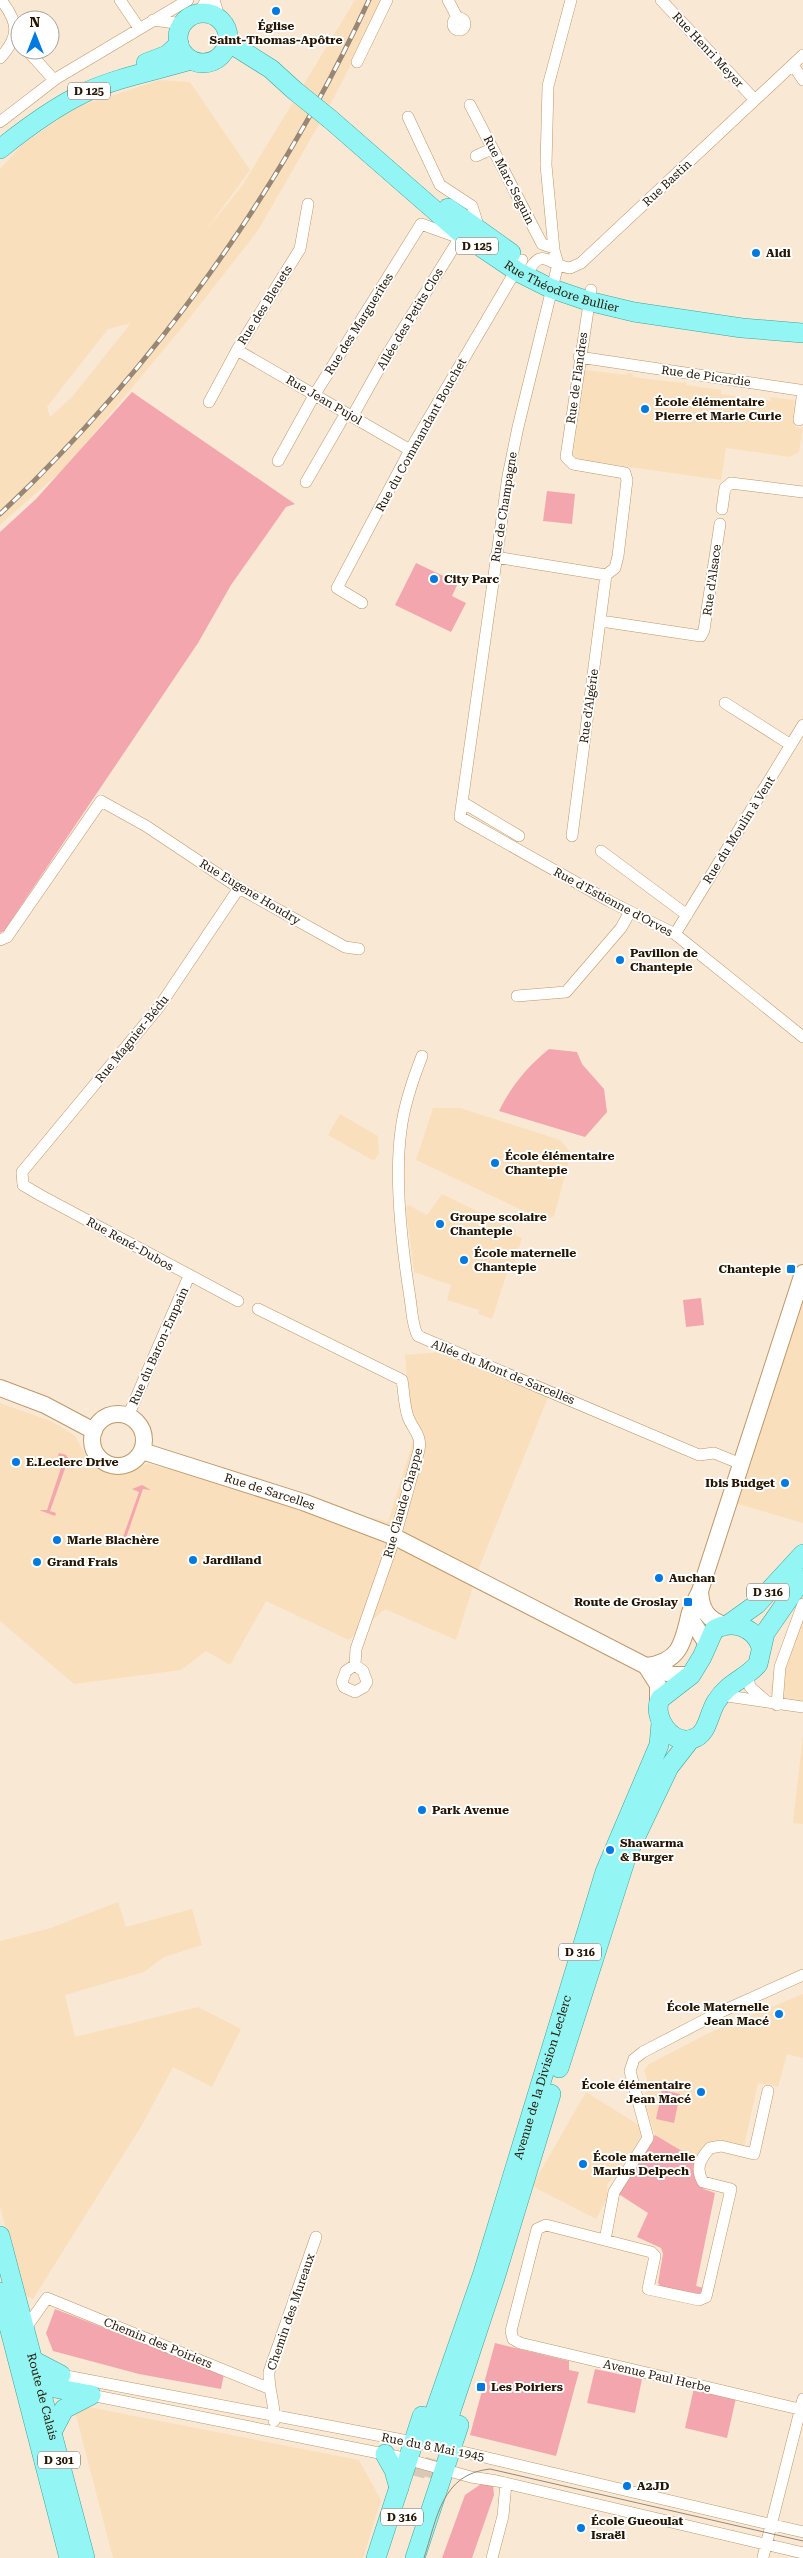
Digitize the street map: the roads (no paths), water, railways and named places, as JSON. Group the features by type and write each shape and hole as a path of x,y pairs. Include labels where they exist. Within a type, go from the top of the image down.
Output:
{"main road":[{"path":"198,5 206,14 220,20 226,30 228,42 225,49 215,60 203,63 185,54 179,31 198,5"},
{"name":"Rue Théodore Bullier","path":"228,42 271,69 466,233 524,268 555,276 589,296 617,309 718,325 803,333"},
{"name":"D 125","path":"0,148 45,116 84,93 185,54"},
{"name":"Rue Théodore Bullier","path":"215,60 244,65 288,85"},
{"name":"Rue Théodore Bullier","path":"589,296 803,328"},
{"path":"646,1666 666,1662 674,1656 680,1646 803,1273"},
{"path":"0,1388 45,1405 94,1431"},
{"path":"120,1414 128,1416 141,1427 144,1434 142,1451 130,1462 122,1465 106,1462 96,1452 92,1438 94,1431 104,1418 120,1414"},
{"name":"Rue de Sarcelles","path":"142,1451 303,1502 395,1537"},
{"path":"395,1537 646,1666 673,1675 691,1675"},
{"name":"D 316","path":"727,1624 757,1604 803,1554"},
{"name":"D 316","path":"761,1647 768,1628 803,1578"},
{"path":"697,1598 708,1617 727,1624 738,1625 756,1637 761,1647 758,1664 731,1684 720,1695"},
{"path":"697,1598 693,1623 707,1644"},
{"path":"658,1702 691,1675 712,1632 727,1624"},
{"path":"646,1666 658,1685 658,1702"},
{"name":"Avenue de la Division Leclerc","path":"389,2558 429,2456 621,1871 639,1827 669,1767 690,1740 704,1730 720,1695"},
{"name":"Avenue de la Division Leclerc","path":"516,2187 605,1872 659,1745 661,1722 658,1714 658,1702"},
{"path":"661,1722 673,1735 690,1740"},
{"path":"415,2558 429,2456 469,2281 516,2187"},
{"name":"Route de Calais","path":"0,2236 34,2361 32,2386 69,2558"},
{"name":"Route de Calais","path":"0,2292 32,2386 52,2432 84,2558"},
{"path":"34,2361 61,2375"},
{"path":"32,2386 61,2375"},
{"path":"32,2386 91,2396"},
{"path":"52,2432 64,2409 91,2396"},
{"path":"385,2454 394,2470 399,2488"},
{"path":"376,2558 399,2488 429,2456"},
{"name":"Avenue de la Division Leclerc","path":"403,2558 429,2456"}],"street":[{"path":"1,0 10,11"},
{"path":"120,0 140,28"},
{"path":"214,0 220,20"},
{"path":"357,62 387,0"},
{"path":"448,0 458,19"},
{"path":"555,276 546,165 548,86 571,0"},
{"name":"Rue Henri Meyer","path":"661,0 754,100"},
{"path":"0,122 54,80 153,20 198,5"},
{"path":"153,20 183,24"},
{"path":"0,58 10,47"},
{"name":"Rue Bastin","path":"524,268 541,258 555,276 581,263 803,56"},
{"path":"36,60 54,80"},
{"path":"793,65 803,80"},
{"name":"Rue Marc Seguin","path":"470,105 542,244 554,248"},
{"path":"408,117 440,184 472,206 477,222 466,233"},
{"path":"476,156 487,151 494,151"},
{"name":"Rue des Bleuets","path":"208,402 237,350 300,249 308,204"},
{"name":"Rue des Marguerites","path":"278,461 315,394 421,224 466,233"},
{"name":"Allée des Petits Clos","path":"306,482 466,233"},
{"name":"Rue du Commandant Bouchet","path":"362,603 338,588 410,450 524,268"},
{"name":"Rue de Champagne","path":"460,818 495,557 518,427 555,276"},
{"name":"Rue de Flandres","path":"589,296 566,457 572,464 626,473 628,480 618,556 615,568 606,575"},
{"name":"Rue Jean Pujol","path":"237,350 410,450"},
{"name":"Rue de Picardie","path":"579,357 799,390 802,391 799,420"},
{"path":"722,509 727,485 736,483 803,492"},
{"name":"Rue d'Alsace","path":"601,621 702,636 720,524"},
{"path":"495,557 606,575"},
{"name":"Rue d'Algérie","path":"572,836 606,575"},
{"path":"726,703 791,745"},
{"name":"Rue du Moulin à Vent","path":"675,934 803,725"},
{"name":"Rue Eugene Houdry","path":"0,940 7,937 100,801 146,826 239,888 345,947 359,949"},
{"path":"462,802 519,836"},
{"name":"Rue d'Estienne d'Orves","path":"460,818 630,912 675,934 803,1037"},
{"path":"602,851 687,914"},
{"name":"Rue Magnier-Bédu","path":"23,1184 22,1172 159,1008 239,888"},
{"path":"517,996 566,992 622,928 630,912"},
{"name":"Allée du Mont de Sarcelles","path":"422,1056 412,1081 401,1128 400,1144 402,1235 411,1304 418,1336 699,1455 714,1453 741,1464"},
{"name":"Rue René-Dubos","path":"23,1184 238,1301"},
{"name":"Rue du Baron-Empain","path":"128,1416 189,1276"},
{"name":"Rue Claude Chappe","path":"258,1309 402,1380 409,1419 418,1433 420,1441 395,1537 356,1649 355,1665"},
{"path":"773,1704 780,1667 803,1604"},
{"path":"747,1672 748,1683 754,1692 773,1704"},
{"path":"720,1695 803,1708"},
{"path":"768,2091 754,2154 721,2146 710,2148 699,2162 699,2175 703,2182 731,2189 706,2297 699,2300 648,2289 655,2256 651,2252 605,2240 614,2192 648,2138 630,2071 634,2058 716,2014 803,1975"},
{"name":"Avenue Paul Herbe","path":"605,2240 546,2225 537,2229 511,2331 513,2339 520,2343 669,2380 802,2406"},
{"name":"Chemin des Mureaux","path":"268,2388 269,2372 316,2237"},
{"name":"Chemin des Poiriers","path":"25,2329 47,2298 268,2388"},
{"name":"Rue du 8 Mai 1945","path":"61,2375 275,2416 429,2456 803,2532"},
{"path":"268,2388 275,2416 272,2431"},
{"name":"Rue du 8 Mai 1945","path":"91,2396 385,2454 429,2456 471,2478 506,2483 803,2554"},
{"path":"763,2557 802,2406"},
{"path":"492,2558 503,2516 506,2483"}],"tunnel":[{"path":"415,2476 427,2434"},
{"path":"430,2478 442,2438"}],"tram line":[{"path":"424,2558 438,2514 451,2489 461,2480 474,2473 490,2469 803,2541"}],"railway":[{"path":"0,514 110,400 209,275 254,209 295,141 334,71 369,0"}],"place":[{"name":"Église Saint-Thomas-Apôtre","path":"276,11"},
{"name":"Aldi","path":"756,253"},
{"name":"École élémentaire Pierre et Marie Curie","path":"645,409"},
{"name":"City Parc","path":"434,579"},
{"name":"Pavillon de Chantepie","path":"620,960"},
{"name":"École élémentaire Chantepie","path":"495,1163"},
{"name":"Groupe scolaire Chantepie","path":"440,1224"},
{"name":"École maternelle Chantepie","path":"464,1260"},
{"name":"Chantepie","path":"791,1269"},
{"name":"E.Leclerc Drive","path":"16,1462"},
{"name":"Ibis Budget","path":"785,1483"},
{"name":"Marie Blachère","path":"57,1540"},
{"name":"Jardiland","path":"193,1560"},
{"name":"Grand Frais","path":"37,1562"},
{"name":"Auchan","path":"659,1578"},
{"name":"Route de Groslay","path":"688,1602"},
{"name":"Park Avenue","path":"422,1810"},
{"name":"Shawarma & Burger","path":"610,1850"},
{"name":"École Maternelle Jean Macé","path":"779,2014"},
{"name":"École élémentaire Jean Macé","path":"701,2092"},
{"name":"École maternelle Marius Delpech","path":"583,2164"},
{"name":"Les Poiriers","path":"481,2387"},
{"name":"A2JD","path":"627,2486"},
{"name":"École Gueoulat Israël","path":"581,2528"}]}
